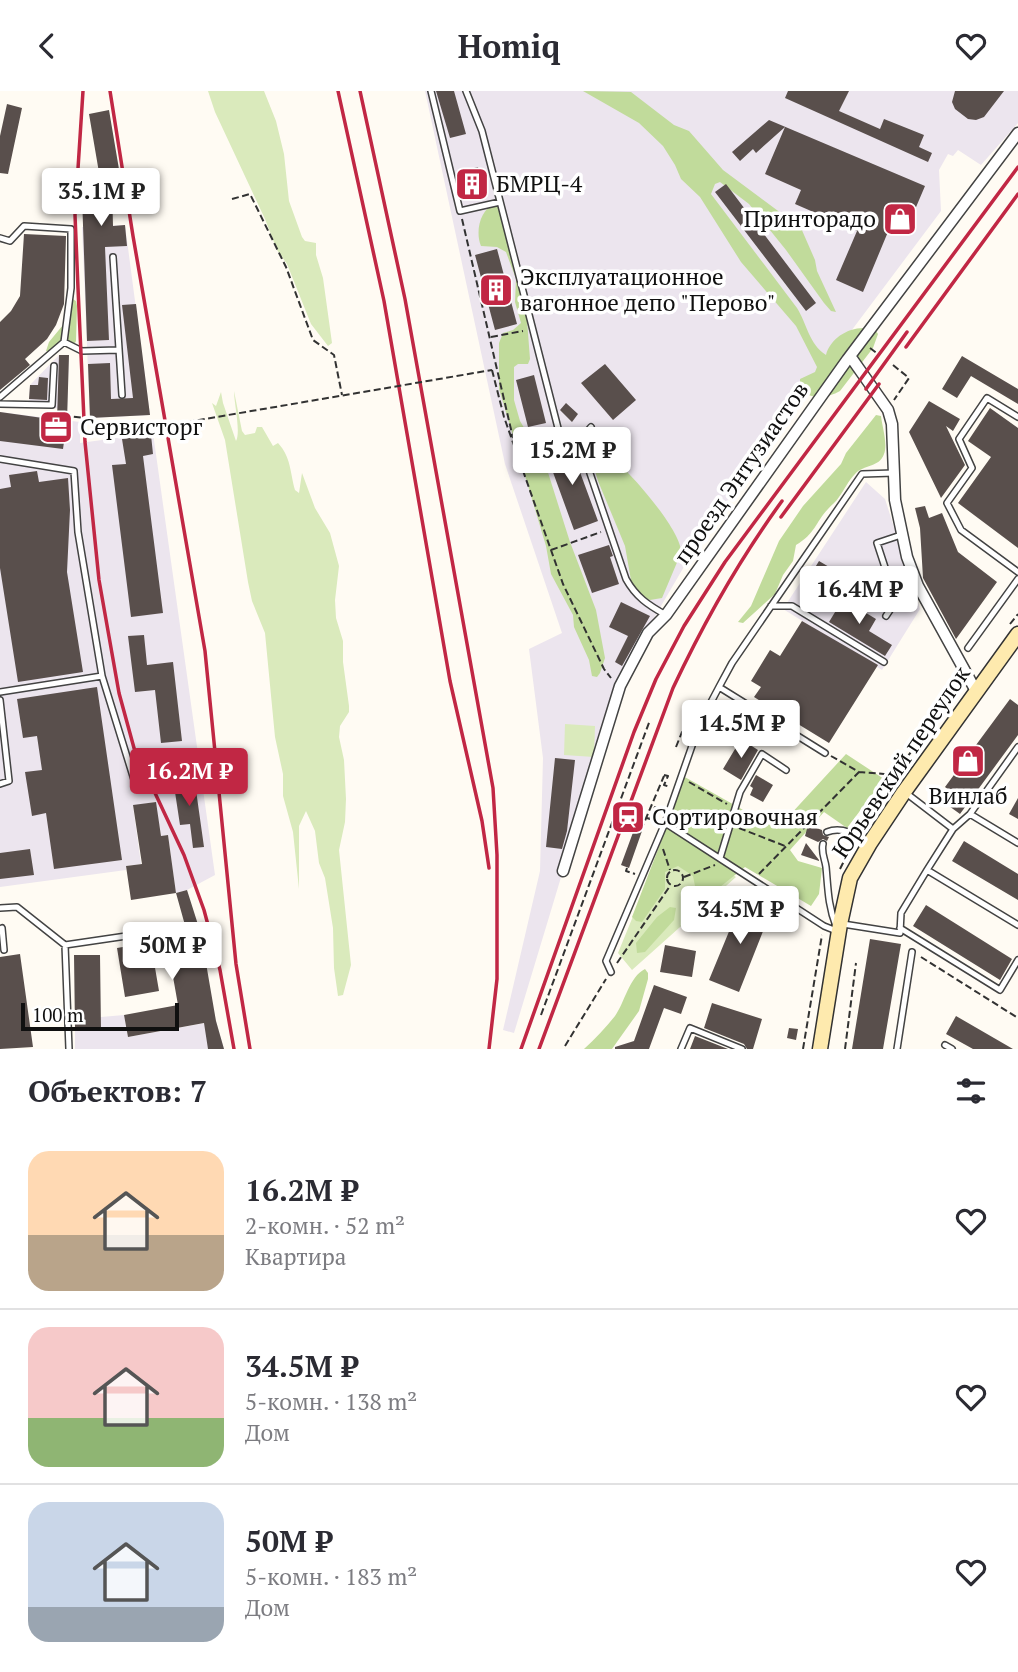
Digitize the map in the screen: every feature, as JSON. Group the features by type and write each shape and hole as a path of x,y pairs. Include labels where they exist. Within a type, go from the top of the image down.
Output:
{"street":[{"name":"проезд Энтузиастов","path":"563,871 620,686 648,633 666,614 850,356 1018,133"},
{"path":"850,356 888,410 892,424 895,500 901,535 918,586 976,691"},
{"name":"Юрьевский переулок","path":"820,1049 839,928 850,878 904,792 1018,634"}],"lane":[{"path":"431,91 460,211 500,202"},
{"path":"466,91 482,131 559,432 579,441 626,579 635,594 648,606 666,614"},
{"path":"0,238 10,241 24,226 71,229 71,288 64,342 0,397"},
{"path":"113,257 121,395"},
{"path":"64,342 82,351 118,350"},
{"path":"0,404 52,405 54,366"},
{"path":"1018,417 988,398 959,439 972,468 947,503 961,530 1018,572"},
{"path":"579,441 591,427"},
{"path":"0,459 74,471 78,532 102,676 136,786"},
{"path":"611,972 606,961 665,823 700,723 719,687 862,474 894,473"},
{"path":"886,617 896,601 877,543 901,535"},
{"path":"968,648 1018,579"},
{"path":"772,606 792,605 884,662"},
{"path":"0,692 102,676"},
{"path":"719,687 825,753"},
{"path":"0,700 9,781 0,784"},
{"path":"665,823 824,926 900,933 901,913 953,829 970,814 1018,747"},
{"path":"722,859 740,792 762,754 786,770"},
{"path":"904,792 953,829"},
{"path":"970,814 1018,843"},
{"path":"827,832 846,831 870,843"},
{"path":"823,845 821,849 826,864 829,905 839,928"},
{"path":"927,870 1018,925"},
{"path":"0,908 17,907 65,945 174,929"},
{"path":"900,928 1000,990 1018,960"},
{"path":"0,929 5,950"},
{"path":"65,945 69,1049"},
{"path":"897,1049 912,952"},
{"path":"681,1049 690,1028 741,1049"},
{"path":"944,1045 952,1049"}],"path":[{"path":"232,199 250,194 286,267 313,340 334,355 342,395"},
{"path":"460,211 514,445"},
{"path":"490,337 533,330"},
{"path":"888,410 909,378 892,365"},
{"path":"118,433 492,370 504,418 563,584 604,669 620,686"},
{"path":"48,413 84,418 118,433 118,436 160,429"},
{"path":"514,445 559,432"},
{"path":"551,549 609,529"},
{"path":"541,1015 650,720"},
{"path":"676,747 682,732"},
{"path":"825,753 859,772 884,774 891,779"},
{"path":"754,880 859,772"},
{"path":"641,830 664,775 668,776 664,785 671,787 675,775 681,777 736,809"},
{"path":"646,817 650,819 655,807"},
{"path":"665,823 731,824 786,846"},
{"path":"659,837 670,871 666,878 670,885"},
{"path":"670,885 680,885 683,878 722,859"},
{"path":"627,867 626,871 633,874"},
{"path":"670,871 679,871 683,878"},
{"path":"565,1046 670,885"},
{"path":"912,952 1018,1018"},
{"path":"803,1049 818,956"},
{"path":"845,1049 856,963"}],"shaded area":[{"path":"425,91 1018,91 1018,123 981,165 958,150 953,156 948,154 939,170 941,211 801,398 699,541 647,630 620,682 514,1033 503,1030 540,871 543,758 529,649 562,633 505,464"},
{"path":"125,225 150,415 90,418 82,227"},
{"path":"59,355 69,355 67,409 29,407 30,385"},
{"path":"0,412 80,422 80,443 153,433 215,875 187,890 176,893 168,835 161,836 155,802 133,806 141,864 126,866 126,870 0,887"},
{"path":"866,482 885,499 920,609 882,670 783,609"},
{"path":"124,1015 128,1037 216,1021 224,1049 75,1049 75,1029 100,1028 101,1017"}],"green space":[{"path":"208,91 264,91 276,121 284,154 289,201 302,237 305,241 316,243 332,343 328,346 311,324 287,264 277,250"},
{"path":"583,91 631,92 674,125 689,131 723,170 801,228 836,312 831,311 824,303 749,204 720,182 715,184 711,194 797,308 812,340 820,350 826,355 839,336 854,329 869,329 878,334 873,348 840,391 820,397 800,390 800,379 815,372 817,367 796,326 741,262 700,197 681,179 663,146 639,123"},
{"path":"495,204 501,205 508,220 524,282 530,359 528,364 514,367 514,400 520,421 545,463 570,542 596,610 605,658 597,677 592,676 589,660 574,627 573,615 551,574 546,546 499,389 499,343 503,333 513,330 521,323 515,302 516,279 506,252 497,247 481,246 479,240 482,216"},
{"path":"71,298 76,301 77,306 76,341 64,341 49,352 46,351 49,342 63,325"},
{"path":"234,391 242,431 245,435 255,433 257,427 262,427 273,446 278,443 288,459 295,490 299,493 302,473 315,508 330,533 339,566 336,618 343,641 349,712 340,726 339,737 344,760 346,799 345,822 339,850 351,965 343,995 338,996 333,928 325,878 319,863 315,831 306,811 299,826 299,889 293,832 283,796 283,774 275,737 265,633 252,601 225,440 212,403 216,406 221,392 236,441 238,424"},
{"path":"876,415 881,416 885,440 882,458 853,477 811,532 796,545 793,561 775,594 743,623 738,622 751,606 779,541 803,506 841,464 846,453"},
{"path":"593,444 616,461 646,493 679,542 681,553 662,598 650,600 640,596 632,586 625,546 598,481 588,448"},
{"path":"565,724 595,726 594,757 564,755"},
{"path":"846,754 884,779 847,828 824,812 790,850 798,861 822,868 819,894 811,906 745,867 700,903 694,904 690,899 695,886 693,876 678,866 665,872 665,889 642,922 632,917 683,776 777,829"},
{"path":"667,833 736,877 632,970 618,953"},
{"path":"670,907 676,908 674,920 645,952 637,953 636,943 657,917"},
{"path":"645,969 648,979 639,1011 612,1049 584,1049 615,1016 631,984"}],"building":[{"path":"436,91 454,91 466,134 450,138"},
{"path":"788,91 849,91 839,111 880,129 884,119 924,135 919,147 932,153 928,162 785,98"},
{"path":"955,91 1004,91 984,117 976,120 968,119 955,109 952,102"},
{"path":"7,104 22,108 8,174 0,173 0,136"},
{"path":"109,110 122,187 112,189 113,226 125,225 127,246 105,247 109,340 87,341 82,196 103,196 89,114"},
{"path":"769,120 925,186 905,233 890,227 863,292 836,280 857,231 795,204 801,190 765,174 785,127 756,153 753,149 740,161 732,152"},
{"name":"БМРЦ-4","path":"478,167 485,195 466,200 458,172"},
{"path":"726,184 816,303 806,311 715,192"},
{"path":"24,234 66,236 64,304 47,339 25,359 30,365 0,390 0,322 20,296"},
{"name":"Эксплуатационное вагонное депо \"Перово\"","path":"497,249 517,324 495,330 475,255"},
{"path":"136,304 150,415 90,418 88,364 110,363 111,399 133,398 122,305"},
{"path":"59,355 69,355 67,421 63,449 0,441 0,412 57,420"},
{"path":"962,356 1018,389 1018,404 971,376 957,398 942,389"},
{"path":"605,364 636,400 613,420 581,383"},
{"path":"534,375 546,423 528,427 516,380"},
{"path":"39,377 48,378 47,400 29,399 30,385 38,385"},
{"path":"929,401 960,419 953,431 946,426 965,465 941,498 909,432"},
{"path":"566,403 578,414 572,422 560,410"},
{"path":"990,408 1018,428 1018,548 958,503 991,457 968,441"},
{"path":"151,435 153,454 143,456 163,613 131,617 112,465 126,464 122,439"},
{"path":"570,445 598,521 574,530 546,453"},
{"path":"37,471 39,482 68,478 70,510 67,572 83,672 18,682 0,568 0,489 11,487 9,475"},
{"path":"925,506 929,518 942,513 958,552 997,582 956,639 923,578 920,528 915,508"},
{"path":"609,545 619,584 592,593 578,555"},
{"path":"819,561 841,574 830,592 808,579"},
{"path":"843,599 876,619 869,631 892,645 885,656 829,622"},
{"path":"621,602 650,616 622,666 615,662 628,636 609,627"},
{"path":"802,621 878,665 829,743 754,697 761,687 751,681 770,650 780,656"},
{"path":"144,635 147,665 173,662 182,741 161,743 155,690 135,692 128,636"},
{"path":"97,687 122,860 54,869 46,813 32,816 25,772 42,770 37,736 23,738 17,699"},
{"path":"1010,699 1018,705 1018,735 960,814 942,801 950,791 945,787"},
{"path":"741,739 758,750 741,780 723,769"},
{"path":"555,758 575,760 567,831 562,849 546,847"},
{"path":"756,775 773,785 763,802 750,795 753,788 750,786"},
{"path":"194,776 204,847 193,848 190,824 180,825 173,779"},
{"path":"1018,798 1018,819 1009,814"},
{"path":"156,802 161,836 168,835 176,893 131,900 126,866 142,864 133,805"},
{"path":"808,825 822,830 823,835 829,837 827,841 823,839 818,842 805,836"},
{"path":"635,827 642,831 629,868 621,865"},
{"path":"964,841 1018,874 1018,900 952,861"},
{"path":"806,843 819,860 819,861 801,855"},
{"path":"30,849 34,875 0,879 0,853"},
{"path":"187,890 201,934 216,1021 224,1049 208,1049 204,1023 128,1037 124,1015 178,1005 169,954 153,956 159,991 125,997 117,948 188,936 176,893"},
{"path":"742,900 771,911 739,992 709,980"},
{"path":"926,905 1012,959 1000,980 913,926"},
{"path":"870,939 901,944 883,1049 852,1049"},
{"path":"665,945 696,951 692,977 660,972"},
{"path":"20,954 33,1047 0,1049 0,957"},
{"path":"74,955 100,955 101,1029 75,1029"},
{"path":"654,985 687,997 681,1014 664,1008 649,1049 615,1049 634,1041"},
{"path":"712,1003 762,1019 753,1049 747,1049 744,1044 704,1028"},
{"path":"956,1016 1013,1049 973,1049 946,1034"},
{"path":"789,1028 798,1029 796,1040 787,1038"},
{"path":"695,1036 728,1049 690,1049"}],"railway":[{"path":"83,91 75,215 85,442 99,580 119,693 134,748 184,855 204,910 220,970 234,1049"},
{"path":"110,91 205,651 236,964 250,1049"},
{"path":"338,91 384,301 450,681 482,821 489,868"},
{"path":"360,91 405,299 493,788 497,855 497,979 489,1049"},
{"path":"521,1049 634,732 656,679 684,626 725,562 1018,167"},
{"path":"906,347 1018,194"},
{"path":"866,389 907,332"},
{"path":"781,517 879,384"},
{"path":"539,1049 673,688 723,592 782,501"}],"place":[{"name":"БМРЦ-4","path":"472,184"},
{"name":"Принторадо","path":"900,219"},
{"name":"Эксплуатационное вагонное депо \"Перово\"","path":"496,290"},
{"name":"Сервисторг","path":"56,427"},
{"name":"Винлаб","path":"968,761"},
{"name":"Сортировочная","path":"628,817"}]}
